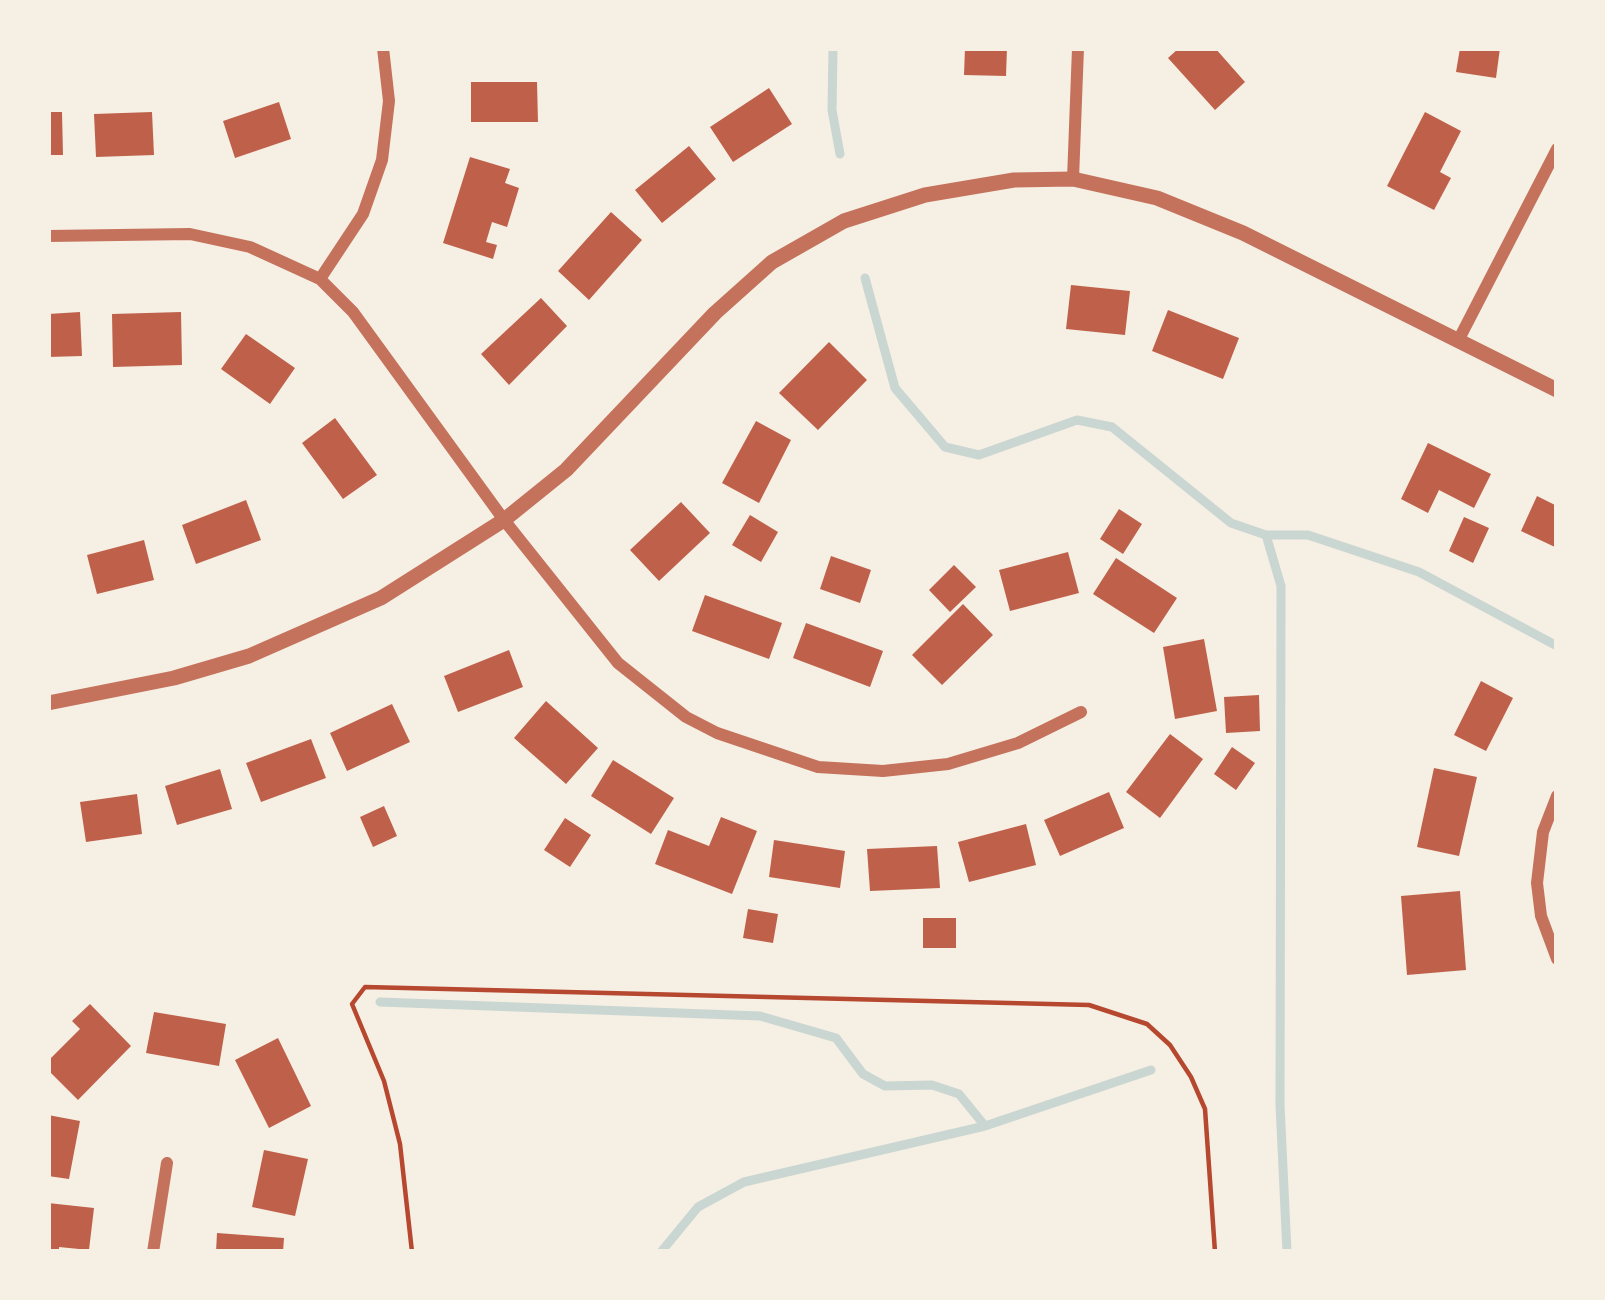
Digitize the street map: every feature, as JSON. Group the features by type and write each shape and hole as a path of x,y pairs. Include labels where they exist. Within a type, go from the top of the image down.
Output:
{"street":[{"path":"320,279 363,214 382,160 389,101 382,48"},
{"path":"1073,179 1078,48"},
{"path":"1459,340 1557,148"},
{"path":"48,703 174,678 314,630 382,598 504,520 603,437 744,286 803,242 879,206 925,195 1014,180 1073,179 1157,198 1243,233 1557,390"},
{"path":"48,236 190,234 250,248 320,279 353,312 504,520 618,663 648,689 717,733 818,767 883,770 948,764 1018,743 1081,712"},
{"path":"1557,796 1543,832 1537,883 1541,916 1557,958"},
{"path":"153,1252 167,1163"}],"path":[{"path":"412,1252 400,1144 384,1081 352,1004 365,988 1019,1003 1108,1011 1147,1024 1170,1045 1191,1077 1205,1109 1215,1252"}],"building":[{"path":"965,48 1007,48 1006,76 964,75"},
{"path":"1179,48 1215,48 1245,82 1215,110 1168,58"},
{"path":"1460,48 1500,48 1496,78 1456,72"},
{"path":"471,82 537,82 538,122 471,122"},
{"path":"769,88 792,124 733,162 710,127"},
{"path":"279,102 291,139 235,158 223,121"},
{"path":"48,112 62,112 63,155 48,155"},
{"path":"152,112 154,155 96,157 94,114"},
{"path":"1425,112 1461,131 1440,172 1451,178 1434,210 1387,186"},
{"path":"689,146 716,179 662,223 635,190"},
{"path":"470,157 510,169 505,183 519,188 507,227 492,222 486,242 497,245 493,259 443,243"},
{"path":"611,212 642,240 589,300 558,271"},
{"path":"1071,285 1130,291 1125,335 1066,329"},
{"path":"541,298 567,326 509,385 481,354"},
{"path":"1168,310 1239,338 1223,379 1152,351"},
{"path":"80,312 82,356 48,357 48,314"},
{"path":"181,312 182,365 113,367 112,314"},
{"path":"246,334 295,368 270,404 221,369"},
{"path":"829,342 867,380 818,430 779,393"},
{"path":"335,418 377,475 343,499 302,443"},
{"path":"756,421 791,440 759,503 722,483"},
{"path":"1428,443 1491,474 1474,508 1439,490 1428,513 1401,499"},
{"path":"1537,496 1557,506 1557,548 1521,531"},
{"path":"246,500 261,540 196,564 182,525"},
{"path":"681,502 710,533 659,581 630,550"},
{"path":"1119,509 1142,524 1123,554 1100,539"},
{"path":"750,515 778,532 761,562 732,545"},
{"path":"1464,517 1489,528 1473,563 1449,551"},
{"path":"144,540 154,580 97,594 87,555"},
{"path":"1068,552 1079,593 1010,611 999,570"},
{"path":"831,556 871,570 860,603 820,589"},
{"path":"1116,558 1177,598 1154,633 1093,594"},
{"path":"954,565 976,587 950,612 929,590"},
{"path":"705,595 782,623 769,659 692,631"},
{"path":"963,604 993,635 942,685 912,655"},
{"path":"806,623 883,651 870,687 793,658"},
{"path":"1204,639 1217,711 1175,719 1163,647"},
{"path":"509,650 523,687 458,712 444,676"},
{"path":"1481,681 1513,698 1486,751 1454,735"},
{"path":"1259,695 1260,731 1226,733 1224,697"},
{"path":"546,701 598,748 566,784 514,738"},
{"path":"392,704 410,742 347,771 330,733"},
{"path":"1170,734 1203,759 1160,818 1126,792"},
{"path":"311,739 326,778 261,802 246,763"},
{"path":"1232,747 1255,763 1236,790 1214,774"},
{"path":"613,760 674,798 651,834 591,796"},
{"path":"1434,768 1477,777 1459,856 1417,847"},
{"path":"220,769 232,809 177,825 165,786"},
{"path":"1109,792 1124,828 1060,856 1044,820"},
{"path":"137,794 142,834 86,842 80,802"},
{"path":"384,806 397,836 373,847 360,817"},
{"path":"721,817 757,831 732,894 655,864 668,830 709,846"},
{"path":"565,818 591,835 570,867 544,850"},
{"path":"1026,824 1036,865 969,882 958,842"},
{"path":"774,840 845,851 840,888 769,877"},
{"path":"937,846 940,888 870,891 867,849"},
{"path":"1460,891 1466,970 1407,975 1401,896"},
{"path":"748,909 778,914 773,943 743,938"},
{"path":"923,918 956,918 956,948 923,948"},
{"path":"90,1004 131,1046 78,1100 48,1070 48,1061 80,1029 72,1021"},
{"path":"154,1012 226,1024 219,1066 146,1053"},
{"path":"278,1038 311,1106 269,1128 235,1060"},
{"path":"48,1115 80,1121 69,1179 48,1176"},
{"path":"264,1150 308,1159 295,1216 252,1207"},
{"path":"48,1203 94,1208 89,1250 59,1247 59,1252 48,1252"},
{"path":"217,1233 284,1238 283,1252 216,1252"}],"waterway":[{"path":"833,48 832,110 840,154"},
{"path":"865,278 895,388 945,447 979,455 1077,420 1112,427 1231,523 1266,535 1308,535 1419,572 1557,646"},
{"path":"1266,535 1281,586 1280,1105 1287,1252"},
{"path":"380,1002 760,1016 836,1038 863,1074 885,1086 932,1085 959,1094 985,1126"},
{"path":"661,1252 698,1207 744,1182 985,1126 1151,1070"}]}
